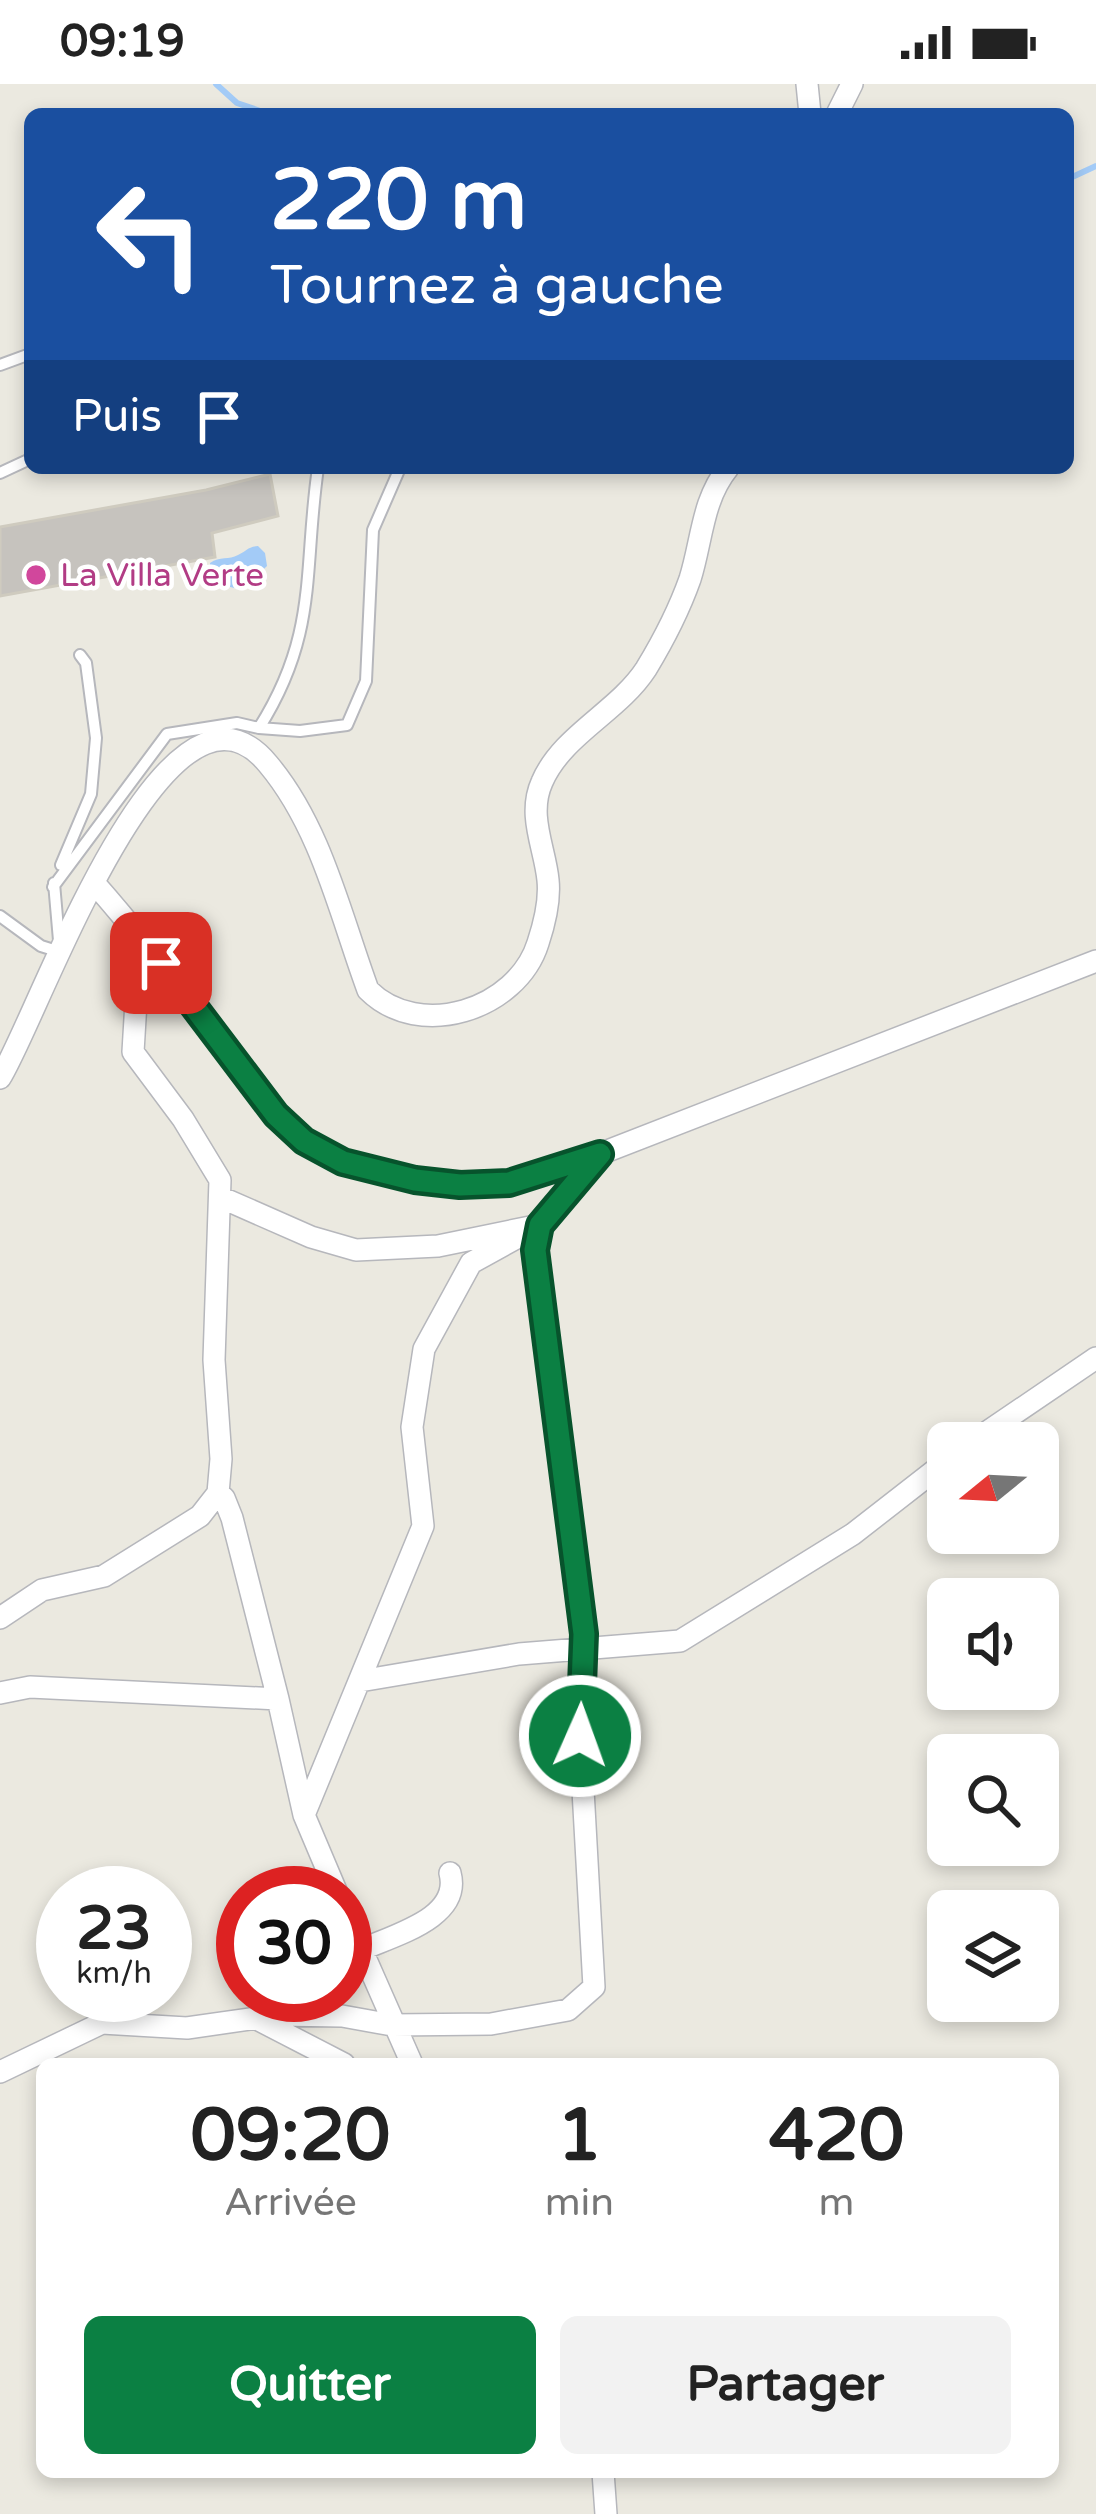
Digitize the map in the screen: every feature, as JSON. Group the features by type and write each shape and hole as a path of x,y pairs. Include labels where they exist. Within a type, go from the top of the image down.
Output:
{"street":[{"path":"0,1078 137,806 179,758 204,742 242,743 259,752 272,768 318,850 368,990 384,1006 411,1015 458,1011 509,991 524,974 537,946 549,884 536,818 539,787 568,746 630,689 666,635 689,579 716,483 723,474"},
{"path":"95,884 140,935 276,1115 321,1152 343,1162 460,1185 509,1183 600,1154 1096,961"},
{"path":"0,1618 42,1590 104,1576 200,1516 218,1493 221,1460 214,1360 220,1180 183,1119 133,1052 140,935"},
{"path":"304,1815 423,1526 412,1427 424,1349 471,1263 540,1225 600,1154"},
{"path":"220,1198 311,1237 356,1250 438,1246 540,1225"},
{"path":"372,2021 491,2024 568,2010 594,1988 580,1736 584,1650 535,1250 540,1225"},
{"path":"1002,1422 1096,1358"},
{"path":"360,1681 519,1654 680,1641 853,1534 927,1476"},
{"path":"218,1493 232,1518 304,1815 326,1866"},
{"path":"0,1693 30,1687 278,1700"},
{"path":"372,1944 447,1905 454,1889 450,1873"},
{"path":"372,1977 409,2058"},
{"path":"0,2072 102,2023 187,2027 225,2022"},
{"path":"263,2022 332,2058"},
{"path":"603,2478 606,2514"}],"lane":[{"path":"259,728 298,651 311,576 318,474"},
{"path":"53,886 167,734 237,723 300,731 347,725 366,681 374,530 397,474"},
{"path":"0,916 41,946 60,952 53,886 91,794 96,738 86,663 80,656"}],"water":[{"path":"258,546 267,566 242,590 211,582 210,563"}],"building":[{"path":"270,474 278,516 212,533 215,557 0,596 0,527"}],"waterway":[{"path":"216,84 237,103 252,108"},
{"path":"1074,176 1096,166"}],"place":[{"name":"La Villa Verte","path":"36,575"}],"route":[{"path":"161,963 276,1115 304,1141 343,1162 415,1180 460,1185 509,1183 600,1154 540,1225 535,1250 584,1634 580,1736"}]}
